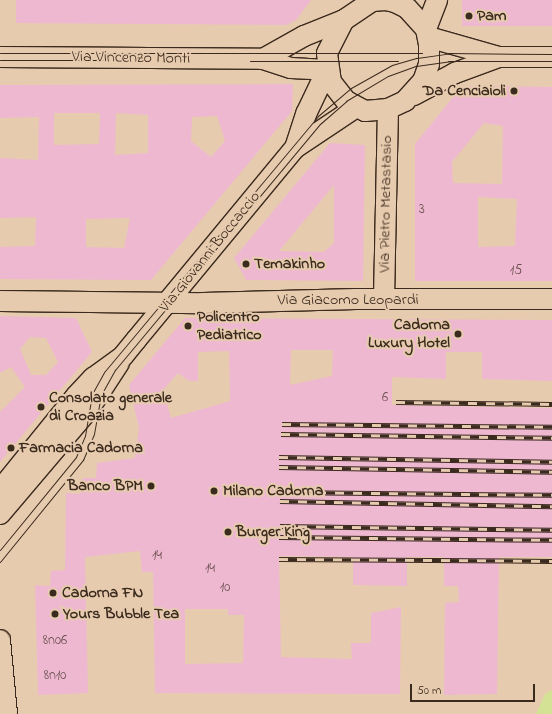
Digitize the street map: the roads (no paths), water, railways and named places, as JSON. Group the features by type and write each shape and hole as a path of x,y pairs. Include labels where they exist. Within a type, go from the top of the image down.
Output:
{"street":[{"path":"499,57 455,73 388,109 365,111 355,108 340,96 331,82 327,70 327,54 344,20 379,0 395,2 407,8 427,33 499,57 552,58"},
{"path":"413,96 427,73 430,56 427,33 437,0"},
{"name":"Via Vincenzo Monti","path":"263,59 304,36 344,20"},
{"name":"Via Vincenzo Monti","path":"0,57 263,59 290,68 327,70"},
{"name":"Via Giovanni Boccaccio","path":"295,148 307,112 327,70"},
{"name":"Via Giovanni Boccaccio","path":"123,356 295,148 355,108"},
{"name":"Via Pietro Metastasio","path":"384,299 388,109"},
{"name":"Via Giacomo Leopardi","path":"0,301 138,303 169,301 552,299"},
{"path":"0,490 76,396 93,378 123,356"},
{"path":"0,514 89,409 123,356"},
{"path":"0,640 2,697 7,714"}],"tram line":[{"path":"0,53 422,53"},
{"path":"448,53 552,54"},
{"path":"0,550 76,457 85,436 92,394 105,371 318,116 351,88 392,65 417,58 452,53"},
{"path":"0,60 108,60"},
{"path":"250,61 398,61"},
{"path":"448,61 552,61"},
{"path":"0,562 83,460 94,434 101,395 115,370 320,124 346,101 388,76 416,66 452,61"}],"railway":[{"path":"396,402 552,404"},
{"path":"282,424 552,427"},
{"path":"281,434 552,438"},
{"path":"279,457 552,462"},
{"path":"279,467 552,472"},
{"path":"281,492 552,495"},
{"path":"280,501 552,506"},
{"path":"280,526 552,530"},
{"path":"279,537 552,540"},
{"path":"279,559 552,561"}],"place":[{"name":"Pam","path":"469,16"},
{"name":"Da Cenciaioli","path":"514,91"},
{"name":"Temakinho","path":"246,264"},
{"name":"Policentro Pediatrico","path":"188,326"},
{"name":"Cadorna Luxury Hotel","path":"458,334"},
{"name":"Consolato generale di Croazia","path":"41,407"},
{"name":"Farmacia Cadorna","path":"11,448"},
{"name":"Banco BPM","path":"151,486"},
{"name":"Milano Cadorna","path":"214,491"},
{"name":"Burger King","path":"228,532"},
{"name":"Cadorna FN","path":"53,593"},
{"name":"Yours Bubble Tea","path":"55,614"}]}
